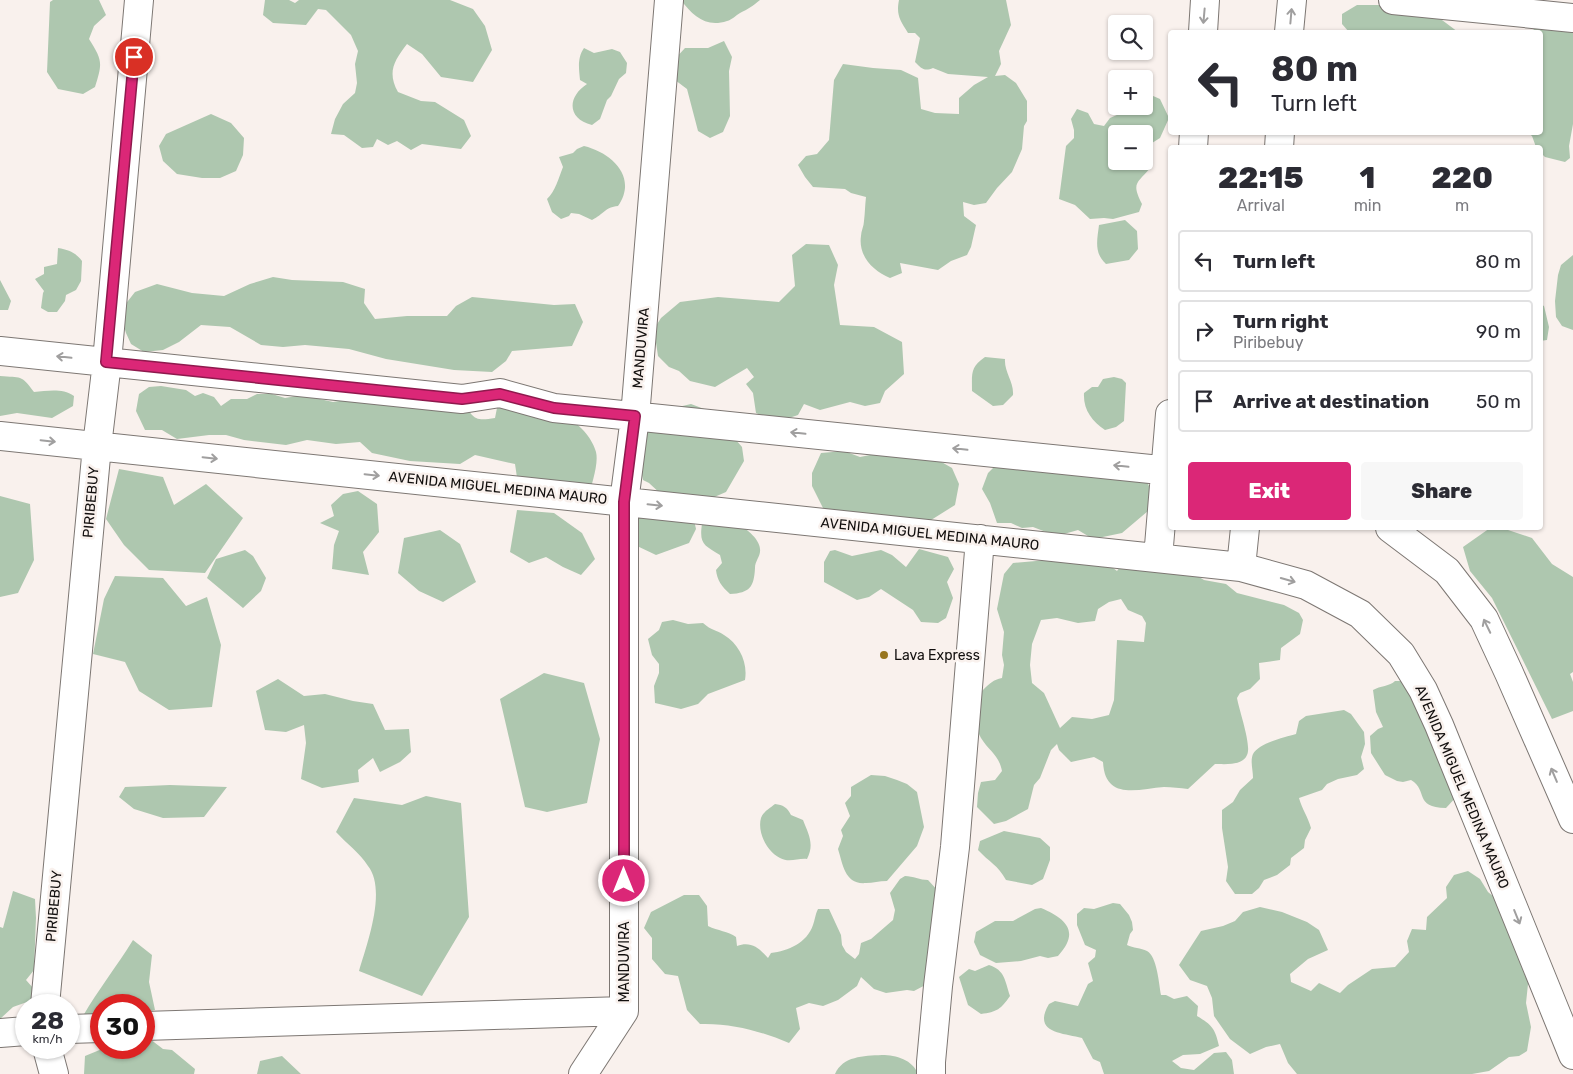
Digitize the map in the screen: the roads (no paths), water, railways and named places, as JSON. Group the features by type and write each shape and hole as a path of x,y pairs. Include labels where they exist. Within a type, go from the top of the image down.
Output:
{"street":[{"name":"PIRIBEBUY","path":"46,994 139,0"},
{"name":"MANDUVIRA","path":"583,1074 624,1011 624,502 635,416 670,0"},
{"path":"1203,30 1205,0"},
{"path":"1289,30 1292,0"},
{"path":"1393,0 1573,18"},
{"path":"0,351 462,399 500,394 554,408 1168,470 1158,558"},
{"name":"AVENIDA MIGUEL MEDINA MAURO","path":"0,436 1241,567 1306,585 1360,614 1401,654 1423,690 1573,1055"},
{"path":"1241,567 1245,530"},
{"path":"1393,530 1447,571 1484,619 1510,673 1573,820"},
{"path":"931,1074 938,986 955,847 980,539"},
{"path":"155,1026 624,1011"},
{"path":"0,1033 15,1032"},
{"path":"50,1059 54,1074"}],"place":[{"name":"Lava Express","path":"884,655"}]}
